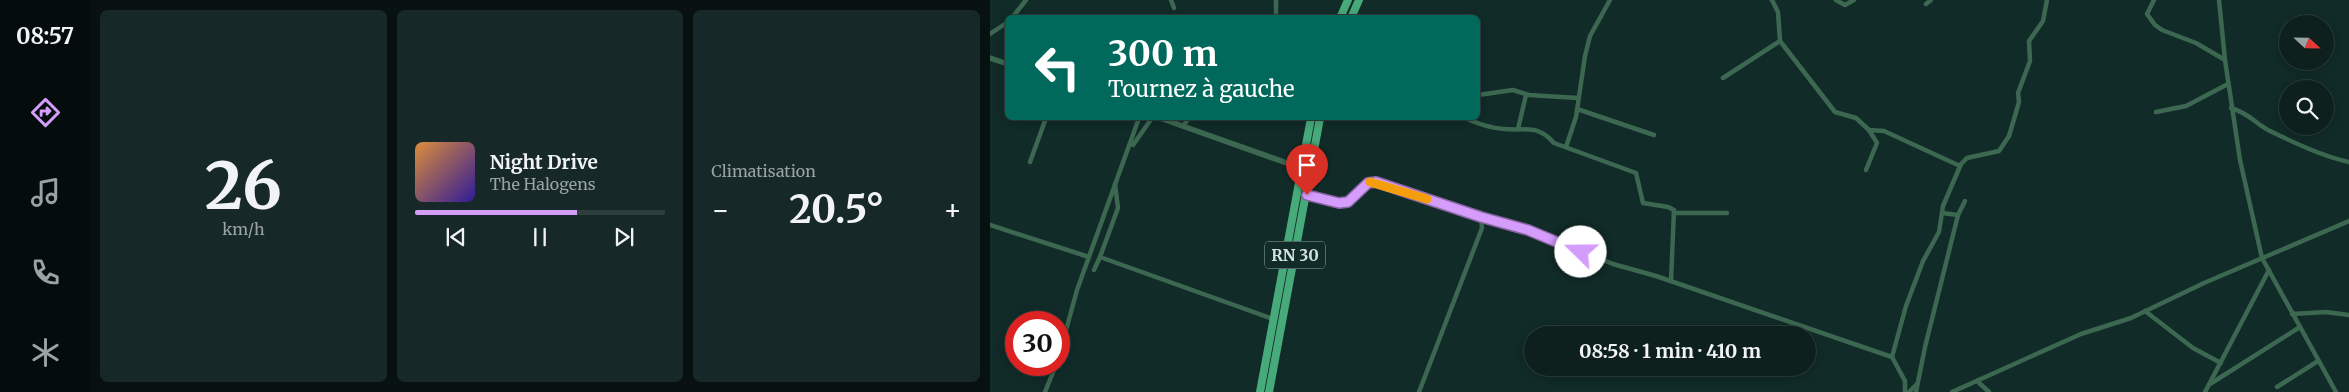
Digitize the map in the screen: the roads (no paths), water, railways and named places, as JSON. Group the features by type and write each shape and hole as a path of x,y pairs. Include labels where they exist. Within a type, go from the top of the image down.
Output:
{"main road":[{"path":"1341,15 1348,0"},
{"path":"1352,15 1359,0"},
{"name":"RN 30","path":"1260,392 1311,120"},
{"name":"RN 30","path":"1269,392 1320,120"}],"street":[{"path":"1014,15 1026,0"},
{"path":"1171,0 1174,8"},
{"path":"1276,0 1276,15"},
{"path":"1566,146 1577,109 1590,36 1610,0"},
{"path":"1772,0 1778,12 1780,41 1831,109 1846,117 1856,118 1870,130 1877,143 1866,170"},
{"path":"1836,0 1845,5 1854,0"},
{"path":"1926,4 1931,0"},
{"path":"1892,358 1906,306 1922,261 1939,232 1942,213 1960,166 1968,158 1994,153 2006,142 2019,102 2018,93 2030,61 2030,41 2043,21 2047,0"},
{"path":"2154,0 2147,14 2154,25 2196,43 2225,60"},
{"path":"2219,0 2228,84 2253,226 2262,258 2336,392"},
{"path":"990,34 1005,24"},
{"path":"1723,78 1780,41"},
{"path":"990,58 1005,63"},
{"path":"2156,112 2186,106 2228,84"},
{"path":"1480,95 1509,90 1526,95 1578,98"},
{"path":"1518,129 1526,95"},
{"path":"2232,108 2248,114 2271,132 2304,147 2349,162"},
{"path":"1577,109 1654,135"},
{"path":"1030,162 1045,120"},
{"path":"1070,318 1088,257 1138,120"},
{"path":"1128,152 1151,120"},
{"path":"1166,120 1301,168"},
{"path":"1184,126 1188,120"},
{"path":"1471,120 1489,127 1537,130 1550,136 1554,143 1636,173 1643,203 1668,207 1674,213 1727,213"},
{"path":"1870,130 1884,131 1960,166"},
{"path":"1307,195 1339,203 1348,202 1368,183 1376,182 1481,217 1528,230 1613,264 1670,281 1892,358 1905,381 1905,392"},
{"path":"1094,270 1118,208 1115,184"},
{"path":"1916,392 1958,215 1965,201"},
{"path":"1670,281 1674,213"},
{"path":"1942,213 1958,215"},
{"path":"1419,392 1482,228 1481,217"},
{"path":"1952,392 2066,340 2145,312 2262,258 2349,221"},
{"path":"990,225 1088,257"},
{"path":"1100,257 1273,319"},
{"path":"2205,392 2250,302 2269,270"},
{"path":"2145,312 2193,348 2221,363"},
{"path":"2292,314 2326,312 2349,315"},
{"path":"2210,384 2300,327"},
{"path":"2277,387 2318,362"},
{"path":"1044,392 1051,376"},
{"path":"1977,381 1989,392"},
{"path":"1909,392 1917,384"}]}
